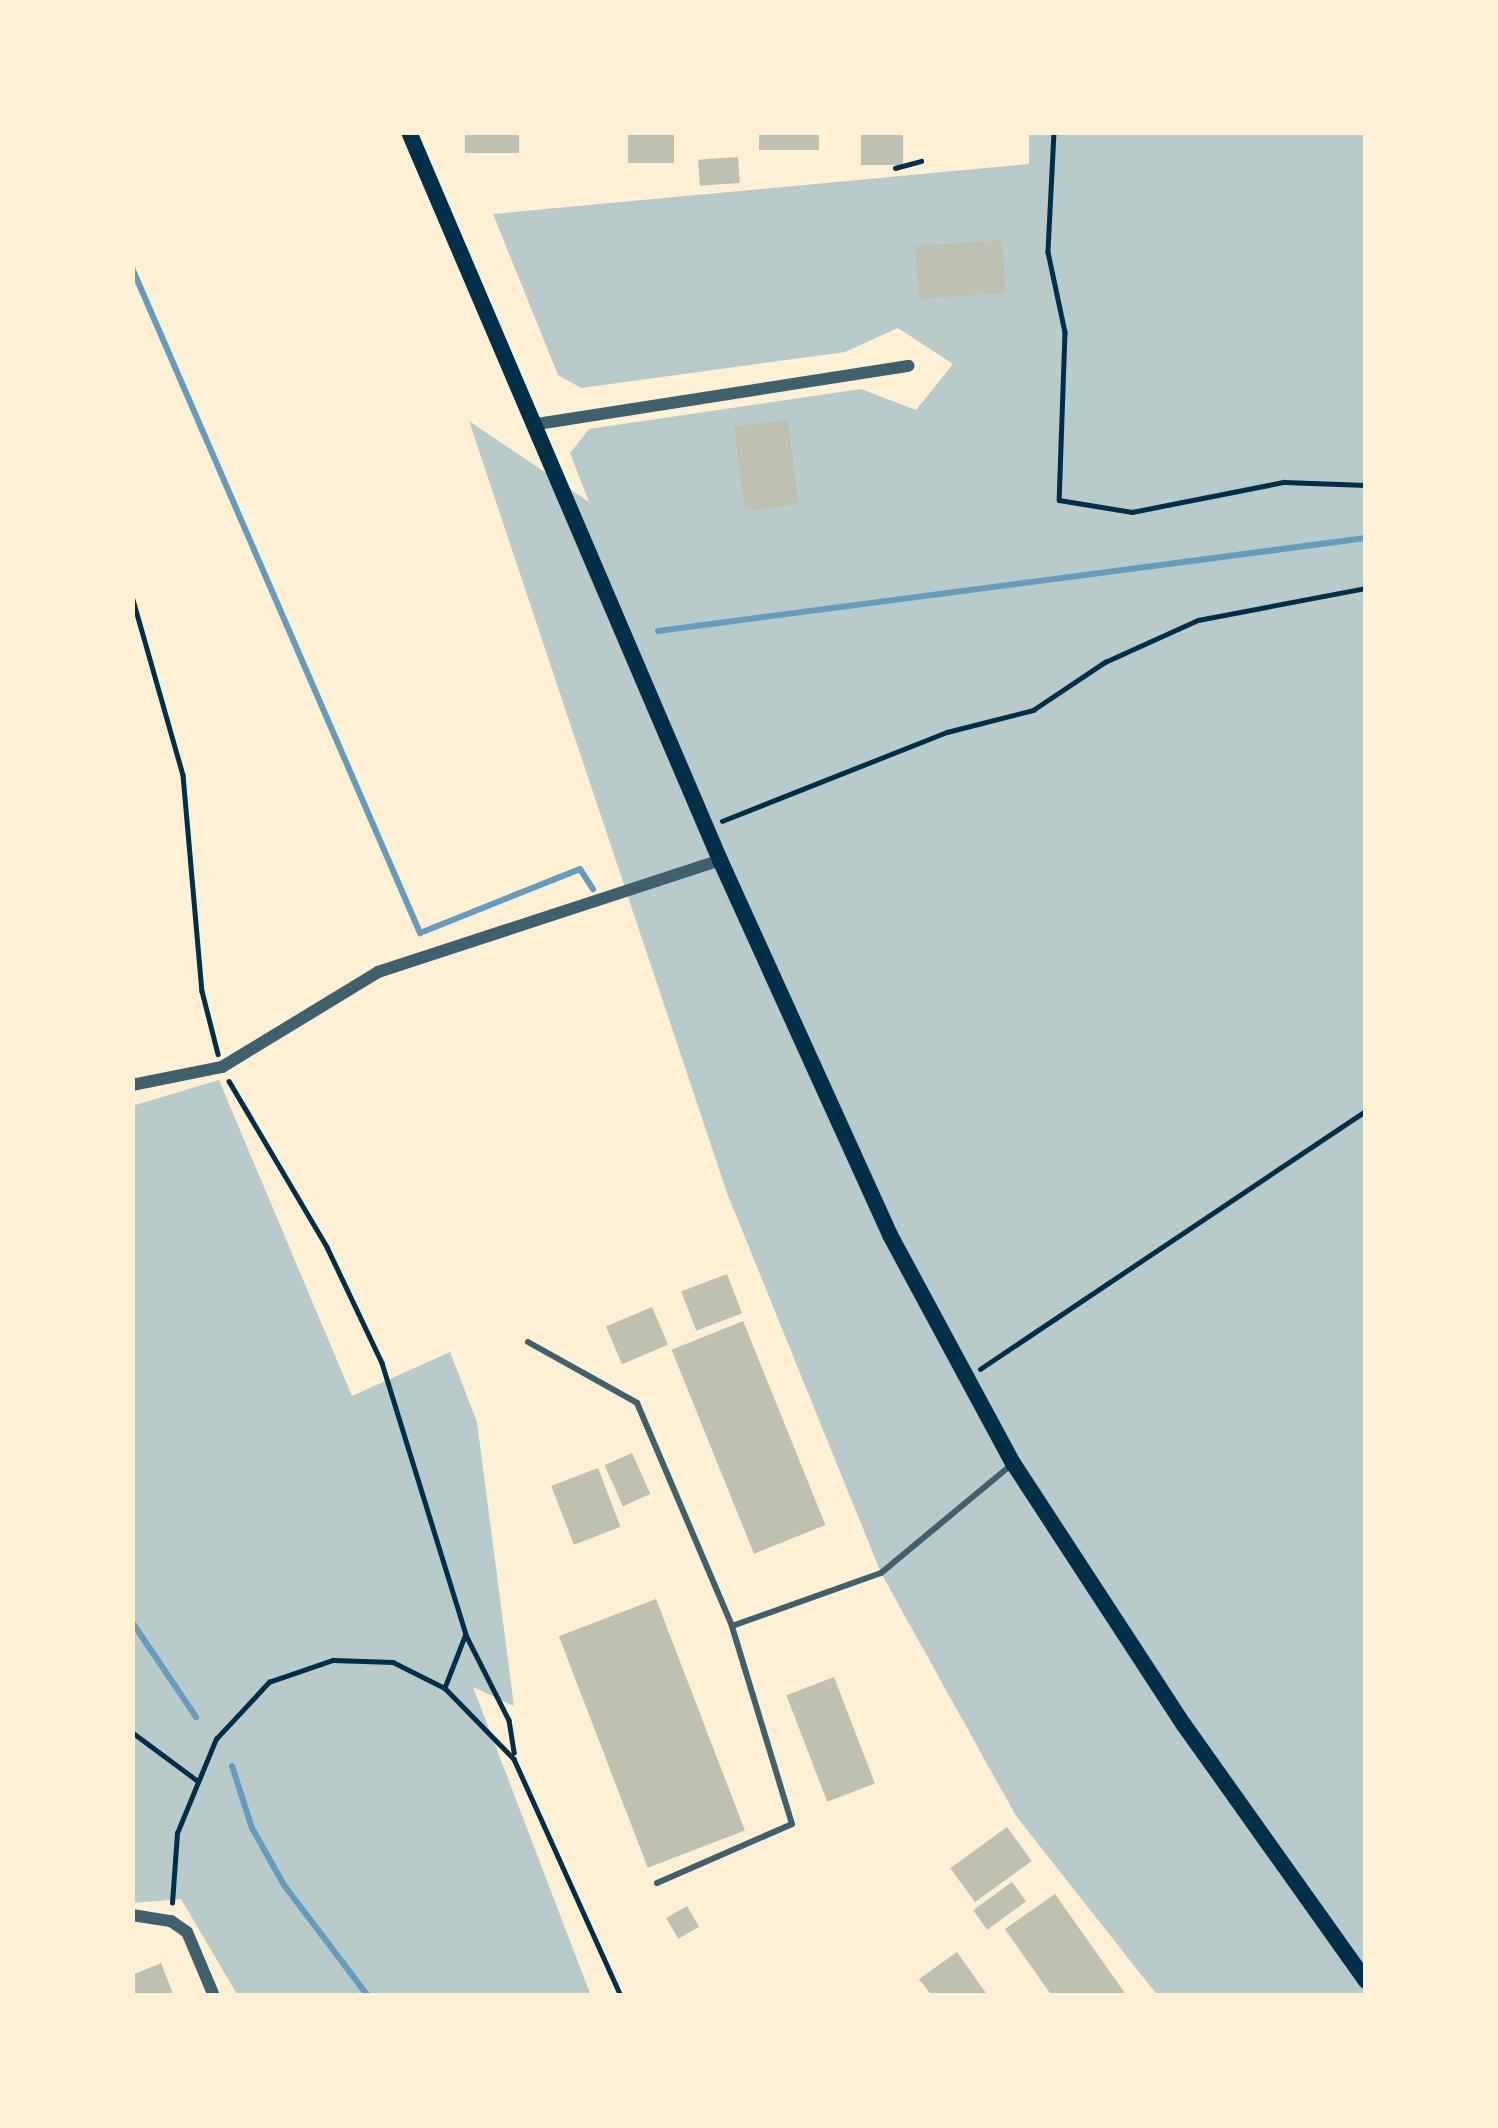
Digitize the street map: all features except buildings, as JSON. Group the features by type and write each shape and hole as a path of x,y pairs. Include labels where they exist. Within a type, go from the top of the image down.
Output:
{"main road":[{"path":"409,132 706,828 890,1235 1013,1463 1184,1725 1366,1981"}],"street":[{"path":"537,424 908,366"},
{"path":"132,1085 222,1067 378,972 720,860"},
{"path":"132,1916 171,1921 200,1952 214,1996"}],"lane":[{"path":"528,1342 637,1403 732,1626 792,1824 657,1883"},
{"path":"732,1626 880,1573 1013,1463"}],"path":[{"path":"1054,132 1048,252 1065,332 1059,500 1132,512 1285,482 1366,485"},
{"path":"895,168 921,161"},
{"path":"706,828 947,732 1033,710 1105,662 1198,620 1366,588"},
{"path":"132,596 183,775 202,991 222,1067 327,1247 382,1363 466,1634 509,1720 514,1759 621,1996"},
{"path":"965,1379 1366,1111"},
{"path":"445,1688 466,1634"},
{"path":"171,1921 177,1833 198,1781 216,1739 269,1682 333,1660 393,1662 445,1688 514,1759"},
{"path":"132,1732 198,1781"}],"shaded area":[{"path":"1029,132 1366,132 1366,1996 1158,1996 1016,1816 881,1573 727,1193 469,421 589,502 570,453 589,429 861,389 916,410 953,364 898,328 845,352 581,388 558,375 493,214 1029,164"},
{"path":"219,1080 352,1396 450,1352 477,1422 514,1706 473,1687 591,1996 238,1996 181,1899 132,1903 132,1106"}],"waterway":[{"path":"132,268 420,933 580,869 593,889"},
{"path":"658,631 1366,538"},
{"path":"132,1622 196,1717"},
{"path":"232,1766 252,1828 284,1885 368,1996"}]}
